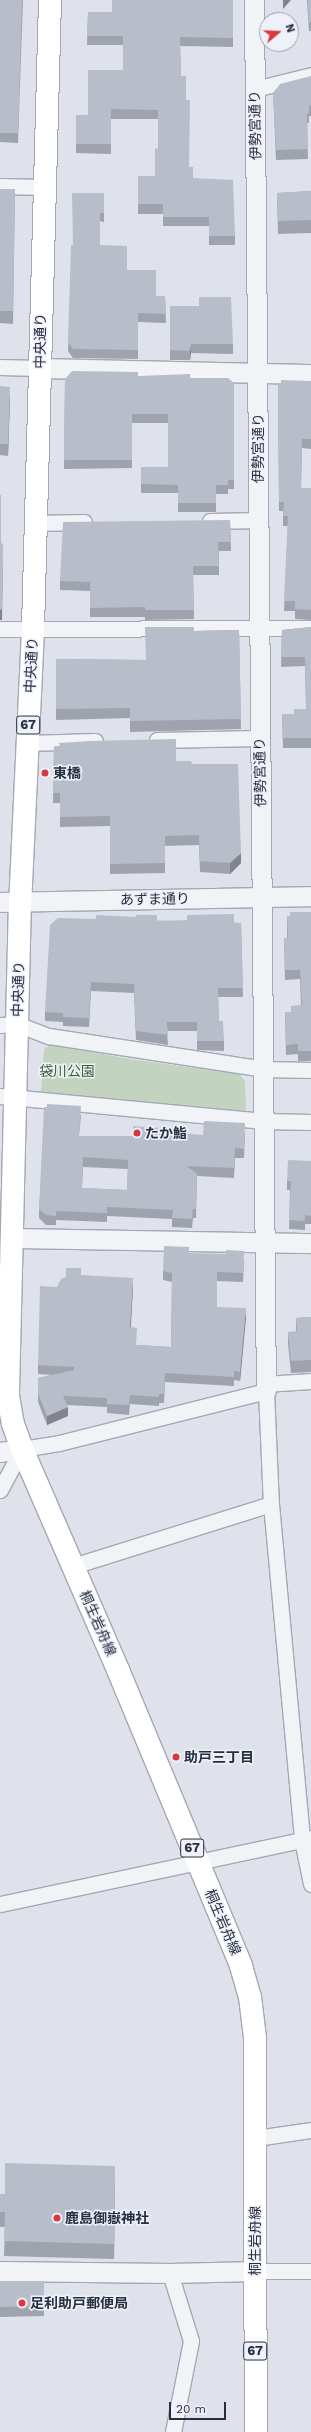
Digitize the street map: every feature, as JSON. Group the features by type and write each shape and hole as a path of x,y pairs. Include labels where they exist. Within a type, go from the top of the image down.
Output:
{"main road":[{"name":"中央通り","path":"22,1448 13,1424 8,1396 5,1238 10,901 28,743 33,630 50,0"},
{"name":"桐生岩舟線","path":"22,1448 241,1966 250,1997 255,2038 256,2432"}],"street":[{"name":"伊勢宮通り","path":"254,0 258,372 258,629 264,1069 266,1388"},
{"path":"255,89 311,75"},
{"path":"0,186 44,187"},
{"path":"0,367 311,374"},
{"path":"194,521 258,520"},
{"path":"35,523 99,522"},
{"path":"0,629 311,628"},
{"path":"139,740 259,738"},
{"path":"28,743 107,741"},
{"name":"あずま通り","path":"10,901 311,896"},
{"path":"9,1024 49,1036 264,1069 311,1070"},
{"path":"7,1096 264,1121 311,1122"},
{"path":"5,1238 311,1243"},
{"path":"0,1452 59,1443 266,1388 311,1381"},
{"path":"266,1388 266,1431 271,1504 311,1884"},
{"path":"0,1490 22,1448"},
{"path":"73,1566 271,1504"},
{"path":"0,1904 306,1839"},
{"path":"256,2138 311,2130"},
{"path":"0,2271 170,2273 311,2271"},
{"path":"170,2273 191,2341 173,2432"}],"green space":[{"name":"袋川公園","path":"51,1044 129,1059 239,1074 245,1081 246,1112 41,1093 44,1049"}],"building":[{"path":"0,0 22,0 18,133 0,133"},
{"path":"112,0 233,0 233,38 180,37 181,76 186,76 186,100 190,100 189,167 193,167 193,178 233,180 235,236 209,236 209,217 163,217 163,204 138,204 138,176 155,176 155,148 158,149 158,110 111,109 111,144 76,144 76,115 88,115 88,70 123,70 123,36 87,36 88,12 112,12"},
{"path":"308,0 311,0 311,22 309,22"},
{"path":"311,76 311,106 309,106 309,113 307,113 308,149 276,150 273,93 280,84"},
{"path":"0,189 15,189 13,311 0,311"},
{"path":"311,191 311,220 278,221 277,193"},
{"path":"72,193 104,193 104,213 100,213 100,245 127,246 127,270 156,270 156,296 165,296 166,314 138,313 138,350 73,349 68,342 71,245 73,245"},
{"path":"199,297 231,297 233,344 191,344 190,351 170,350 170,306 199,306"},
{"path":"72,371 138,372 138,376 190,374 190,378 228,378 234,383 234,480 228,480 228,485 216,485 216,503 178,503 178,485 141,484 141,467 168,467 168,414 132,414 132,460 64,460 65,379"},
{"path":"281,380 311,381 311,439 302,439 301,488 311,488 311,610 295,609 295,601 284,601 288,516 283,516 284,502 279,502 278,383 281,383"},
{"path":"0,386 10,387 8,444 0,444"},
{"path":"0,495 1,543 3,544 2,609 0,610"},
{"path":"230,520 231,542 218,542 219,566 193,566 194,610 145,610 145,607 90,608 90,582 60,581 63,522"},
{"path":"145,627 194,627 194,631 239,630 241,719 130,721 130,708 56,709 56,659 146,660"},
{"path":"311,627 311,738 283,738 282,714 294,714 294,709 306,709 305,657 281,657 282,630"},
{"path":"176,739 176,761 191,761 192,764 238,764 241,853 230,863 200,861 199,835 165,836 165,863 110,864 110,816 60,817 60,793 53,793 54,746 60,746 59,743 90,741"},
{"path":"290,912 311,912 311,1051 298,1051 298,1044 286,1045 285,1012 291,1012 291,1006 302,1005 300,970 285,970 284,938 288,938 287,916 290,916"},
{"path":"234,914 234,923 241,923 243,988 218,988 219,1021 223,1021 224,1041 197,1041 197,1022 167,1022 168,1035 136,1031 134,984 91,982 89,1018 63,1017 63,1013 45,1012 50,925 58,918 96,919 96,915 136,917 136,915 157,915 157,921 187,920 187,915"},
{"path":"47,1104 81,1106 79,1136 133,1136 133,1126 161,1128 161,1133 203,1135 204,1121 245,1123 244,1149 235,1148 234,1168 187,1166 197,1174 196,1209 193,1209 192,1219 172,1218 173,1210 107,1207 107,1213 56,1211 56,1216 46,1215 39,1209 44,1107 47,1107","holes":["83,1157 128,1160 127,1190 82,1188"]},
{"path":"288,1160 311,1161 311,1216 305,1215 305,1221 289,1220 291,1181 287,1181"},
{"path":"164,1246 189,1247 189,1253 226,1254 226,1250 244,1251 243,1273 217,1272 217,1307 246,1308 240,1372 234,1371 234,1377 165,1373 164,1394 159,1394 159,1397 130,1395 129,1405 107,1404 107,1398 63,1396 68,1407 47,1416 38,1393 38,1378 74,1370 74,1367 38,1365 40,1286 57,1287 61,1279 66,1277 66,1268 81,1268 81,1275 133,1278 130,1327 137,1328 136,1345 171,1347 172,1273 163,1271"},
{"path":"311,1317 311,1360 291,1361 288,1332 297,1331 296,1318"},
{"name":"鹿島御嶽神社","path":"5,2163 115,2166 114,2244 4,2241 5,2212 0,2212 0,2194 5,2194"},
{"name":"足利助戸郵便局","path":"0,2281 44,2281 44,2306 0,2307"}],"place":[{"name":"東橋","path":"45,773"},
{"name":"たか鮨","path":"137,1133"},
{"name":"助戸三丁目","path":"176,1757"},
{"name":"鹿島御嶽神社","path":"57,2218"},
{"name":"足利助戸郵便局","path":"22,2303"}]}
